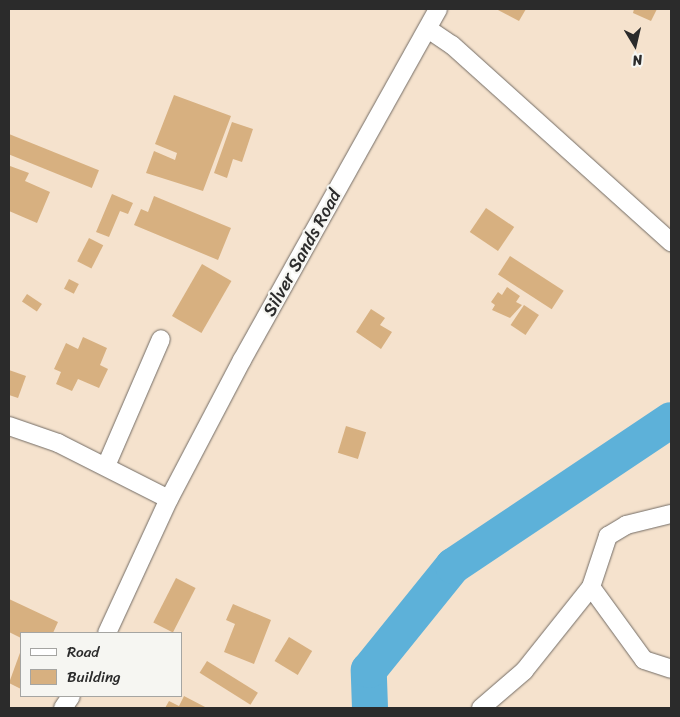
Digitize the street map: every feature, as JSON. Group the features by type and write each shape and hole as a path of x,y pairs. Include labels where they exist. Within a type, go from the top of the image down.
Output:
{"street":[{"name":"Silver Sands Road","path":"107,632 169,499 242,360 438,9"},
{"path":"428,29 452,45 671,242"},
{"path":"106,466 161,340"},
{"path":"9,426 58,443 169,499"},
{"path":"481,708 524,671 591,587 608,536 626,525 671,514"},
{"path":"591,587 644,660 671,669"},
{"path":"63,708 70,697"}],"building":[{"path":"496,9 526,9 519,21"},
{"path":"634,9 657,9 651,21 633,13"},
{"path":"174,95 231,116 203,191 146,173 154,151 175,160 177,153 155,144"},
{"path":"232,122 253,129 242,162 233,159 227,178 214,173"},
{"path":"9,134 99,170 92,188 9,154"},
{"path":"10,166 29,173 25,181 50,192 37,223 9,211"},
{"path":"112,194 133,203 128,214 120,211 109,237 96,232"},
{"path":"154,196 231,228 218,260 134,225 141,209 148,212"},
{"path":"486,208 514,227 498,251 470,232"},
{"path":"89,238 103,245 91,268 77,261"},
{"path":"510,256 564,291 552,309 498,274"},
{"path":"202,264 231,281 201,333 172,316"},
{"path":"69,279 79,284 74,294 64,289"},
{"path":"507,287 520,296 516,302 522,305 510,318 492,310 495,305 491,302 498,292 502,295"},
{"path":"27,294 42,304 37,312 22,301"},
{"path":"524,305 539,315 526,335 511,325"},
{"path":"371,309 385,318 380,325 392,332 381,349 356,332"},
{"path":"83,337 107,348 100,365 108,369 99,388 78,379 72,391 56,384 61,372 54,369 66,343 78,349"},
{"path":"9,370 26,376 18,398 9,395"},
{"path":"346,426 366,432 358,459 338,453"},
{"path":"176,578 196,588 172,632 153,623"},
{"path":"9,599 58,622 53,632 20,632 20,638 9,632"},
{"path":"233,604 271,620 254,664 224,652 235,624 226,620"},
{"path":"289,637 312,651 298,675 275,661"},
{"path":"20,653 20,688 9,683"},
{"path":"207,661 258,693 250,705 200,673"},
{"path":"184,696 207,708 165,708 169,701 179,706"}],"waterway":[{"path":"370,708 369,670 453,566 671,420"}]}
